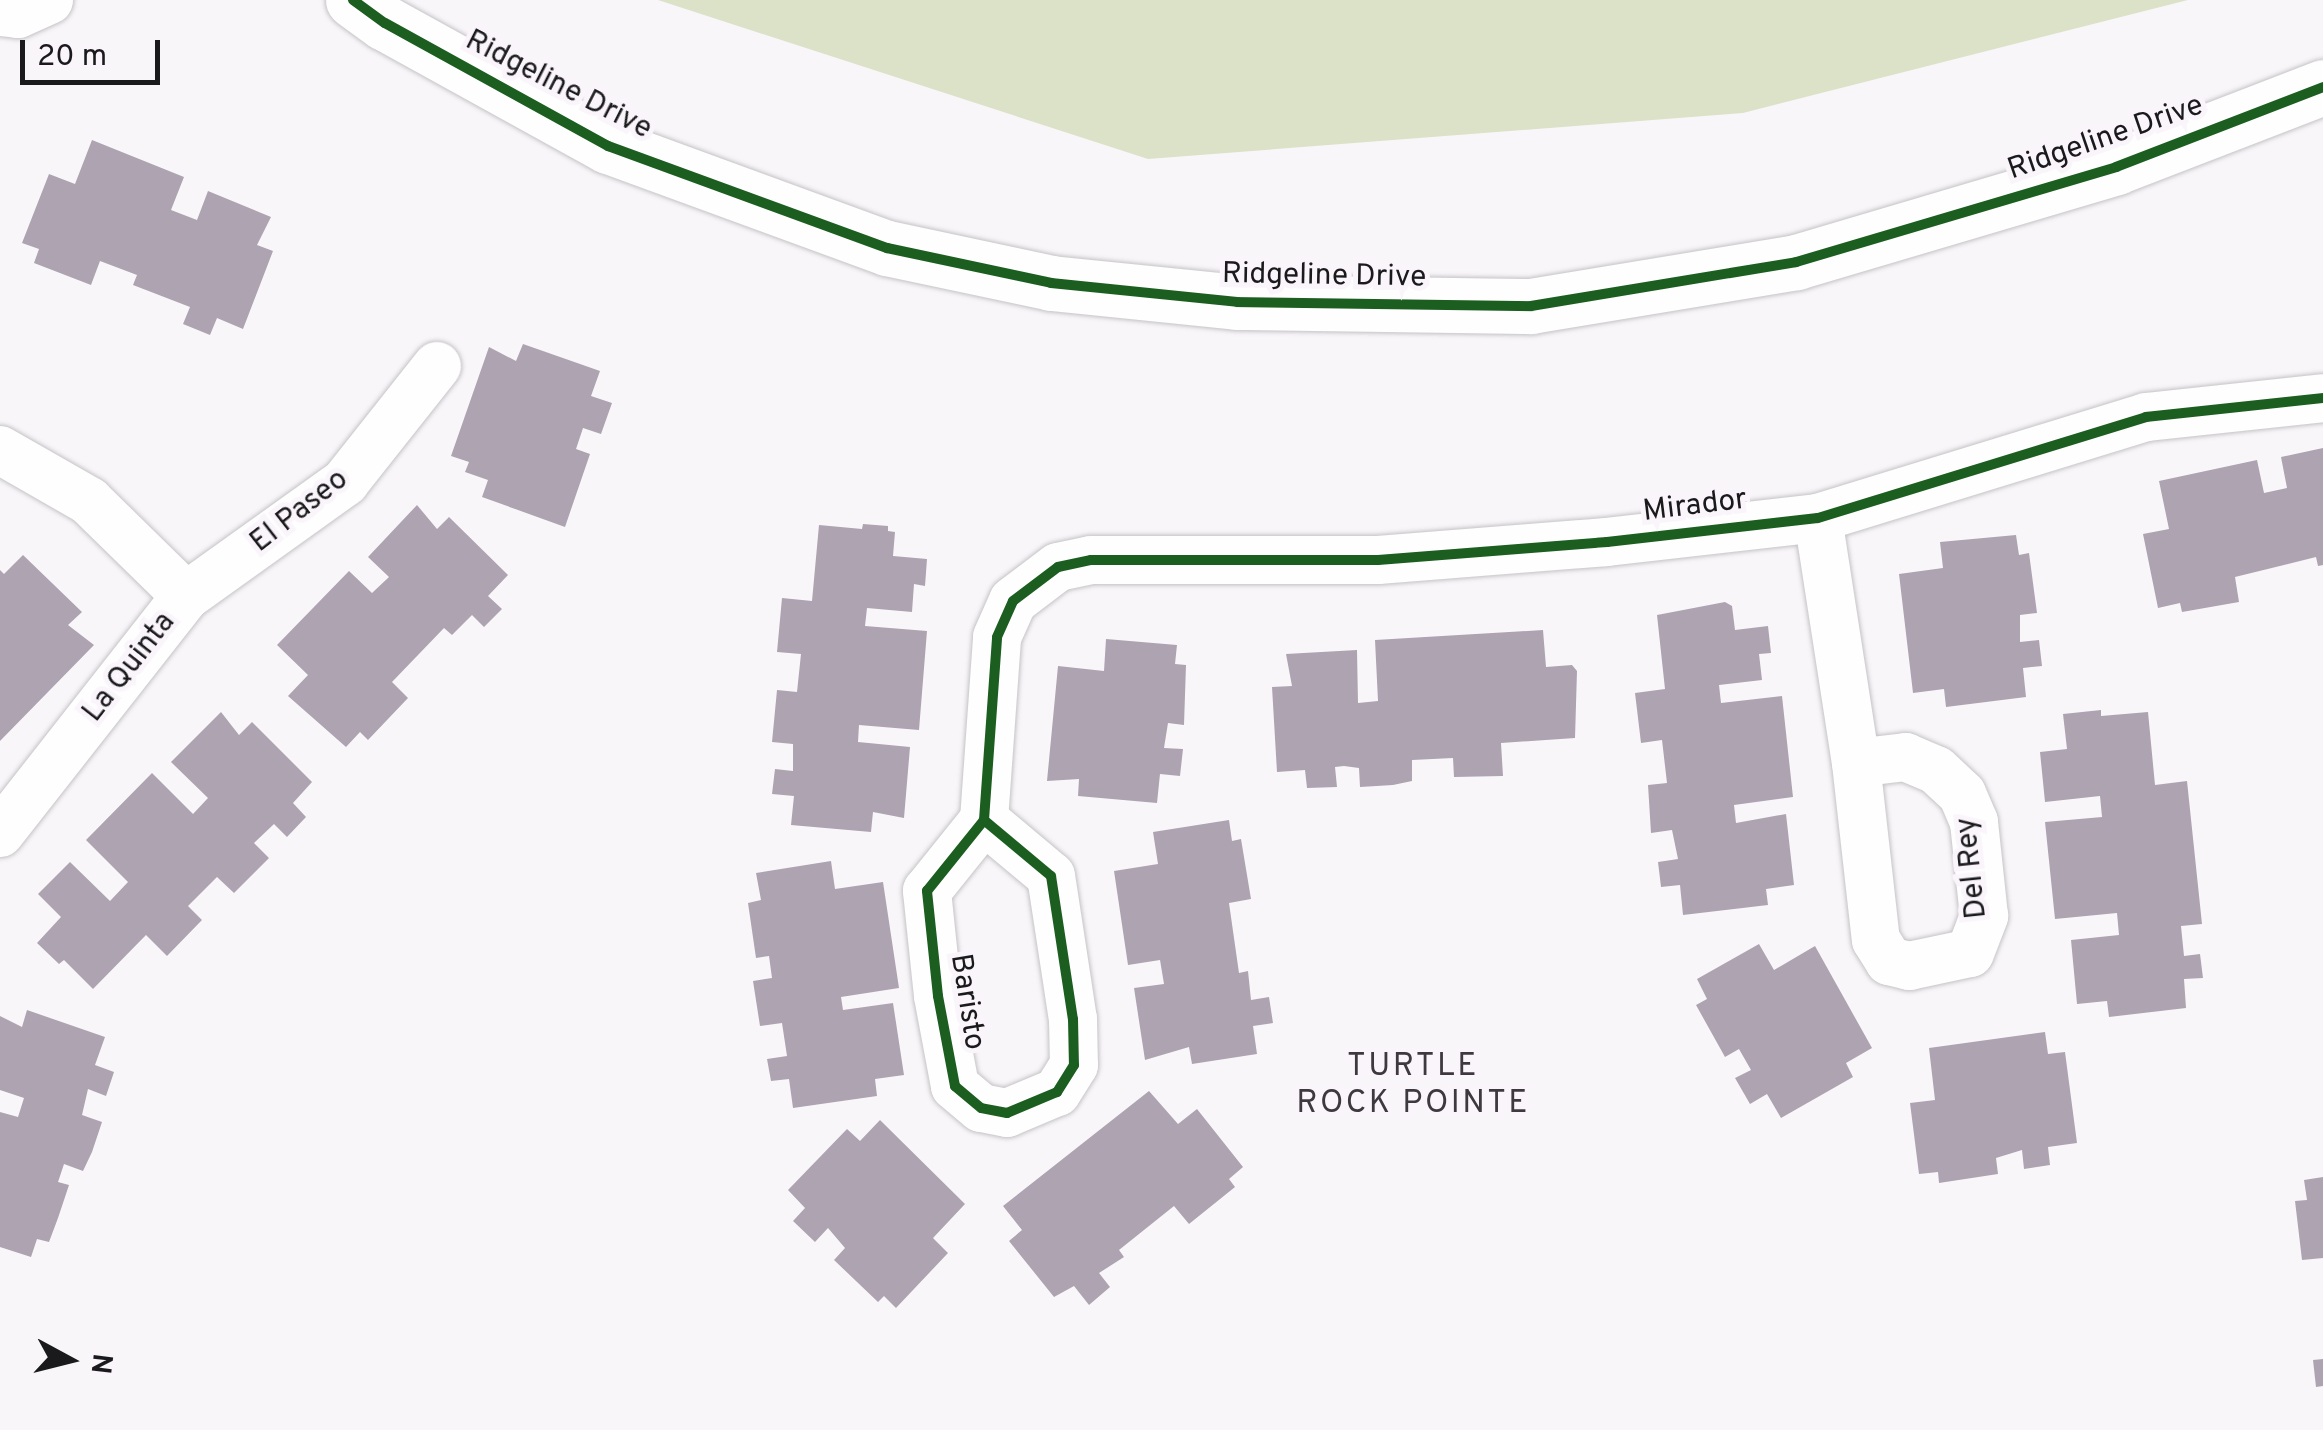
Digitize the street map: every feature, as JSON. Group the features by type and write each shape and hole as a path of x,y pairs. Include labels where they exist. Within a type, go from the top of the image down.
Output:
{"street":[{"path":"0,12 18,14 49,0"},
{"name":"Ridgeline Drive","path":"353,0 385,23 608,146 887,248 1051,283 1237,302 1530,306 1796,262 2116,167 2323,87"},
{"name":"El Paseo","path":"186,596 345,482 436,366"},
{"name":"Mirador","path":"984,820 997,637 1012,601 1058,567 1091,560 1378,560 1607,542 1818,518 2146,417 2323,398"},
{"name":"La Quinta","path":"0,450 89,502 186,596 0,833"},
{"path":"1818,518 1856,763"},
{"name":"Baristo","path":"984,820 1051,876 1072,1019 1074,1066 1057,1092 1007,1113 981,1108 954,1086 930,930 928,891 984,820"}],"green space":[{"path":"658,0 2188,0 1743,113 1148,159"}],"building":[{"path":"92,140 184,177 171,210 197,220 208,191 271,217 257,245 273,251 243,329 217,318 210,335 183,324 190,307 133,285 137,275 100,261 91,285 34,263 39,249 22,243 49,174 75,184"},
{"path":"523,344 600,371 591,396 612,403 601,434 583,428 576,449 590,454 565,527 482,497 488,480 465,472 469,462 451,456 489,347 516,361"},
{"path":"2323,448 2323,565 2318,566 2316,557 2235,577 2239,602 2182,612 2180,603 2158,608 2143,534 2169,529 2159,481 2257,460 2264,493 2287,488 2281,457"},
{"path":"417,505 437,529 449,517 508,575 488,596 502,609 484,627 472,615 452,635 444,628 392,682 408,698 368,740 360,732 346,747 288,696 308,675 277,645 349,571 372,593 389,577 368,557"},
{"path":"863,524 888,526 888,531 895,532 893,556 927,559 925,586 914,584 912,612 867,608 865,626 927,631 919,730 859,725 858,742 910,747 904,818 873,812 871,832 791,825 794,796 772,794 775,769 793,771 793,744 772,742 777,690 797,692 801,654 777,652 782,598 812,601 819,525 862,529"},
{"path":"2016,535 2019,555 2029,553 2037,613 2020,615 2020,642 2039,640 2042,666 2023,668 2026,697 1946,707 1944,689 1913,693 1899,574 1943,568 1940,542"},
{"path":"23,555 82,612 68,625 94,645 0,741 0,570 4,574"},
{"path":"1725,602 1732,606 1735,630 1768,626 1771,653 1759,654 1762,680 1719,685 1721,703 1782,696 1793,797 1734,805 1736,823 1786,814 1794,885 1766,889 1768,905 1683,915 1680,885 1661,887 1658,862 1678,859 1672,830 1651,833 1648,785 1667,783 1662,740 1641,743 1635,693 1665,689 1657,615"},
{"path":"1543,630 1546,667 1572,665 1577,671 1575,738 1501,743 1503,776 1454,777 1453,758 1412,760 1412,781 1393,785 1360,787 1359,768 1344,766 1335,767 1337,787 1307,788 1305,770 1277,772 1272,687 1292,686 1286,654 1357,650 1358,703 1378,701 1375,640"},
{"path":"1106,639 1177,645 1175,664 1186,665 1184,725 1168,723 1164,748 1183,749 1180,776 1160,774 1157,803 1078,796 1079,779 1047,781 1058,666 1104,671"},
{"path":"2101,710 2101,716 2148,712 2155,785 2187,781 2202,924 2181,926 2184,956 2200,954 2203,978 2184,979 2186,1008 2109,1017 2107,1001 2077,1004 2071,940 2119,935 2117,913 2055,919 2045,822 2102,817 2100,796 2045,802 2040,752 2067,749 2063,714"},
{"path":"221,712 239,735 252,722 312,782 293,803 306,817 287,837 274,824 254,843 269,858 234,893 217,877 188,906 202,920 167,956 146,935 93,989 64,960 59,964 37,943 61,917 38,894 70,862 110,901 128,882 86,840 152,773 193,814 208,798 171,762"},
{"path":"1229,820 1232,841 1241,839 1251,899 1229,903 1239,973 1248,971 1251,1000 1269,997 1273,1023 1253,1026 1257,1054 1192,1064 1189,1047 1145,1060 1134,988 1164,984 1160,960 1128,965 1114,871 1158,864 1153,832"},
{"path":"831,861 835,889 883,882 899,988 841,997 843,1010 893,1003 904,1075 875,1079 877,1096 793,1108 789,1079 771,1081 767,1059 787,1056 782,1023 760,1026 753,981 772,978 769,956 756,958 748,903 761,900 756,873"},
{"path":"1759,944 1774,970 1815,946 1872,1048 1846,1063 1853,1077 1781,1118 1767,1094 1750,1104 1735,1078 1751,1070 1739,1049 1725,1057 1696,1005 1707,999 1697,979"},
{"path":"27,1010 105,1037 95,1065 114,1072 106,1096 88,1089 82,1115 102,1122 92,1152 83,1171 64,1164 58,1182 69,1185 58,1218 49,1242 37,1239 31,1257 0,1247 0,1112 18,1117 24,1098 0,1090 0,1016 22,1027"},
{"path":"2045,1032 2048,1054 2065,1052 2077,1143 2048,1147 2050,1165 2024,1169 2022,1150 1996,1158 1998,1174 1939,1183 1938,1172 1919,1174 1910,1103 1935,1100 1929,1048"},
{"path":"1149,1091 1178,1124 1197,1109 1243,1167 1229,1179 1235,1187 1189,1224 1174,1206 1119,1250 1124,1257 1099,1273 1110,1287 1089,1305 1074,1286 1054,1297 1009,1241 1022,1230 1003,1206"},
{"path":"880,1120 965,1204 933,1238 948,1253 896,1308 884,1296 878,1302 834,1260 845,1248 828,1228 815,1242 793,1221 805,1208 788,1190 847,1129 860,1141"},
{"path":"2323,1177 2323,1258 2302,1260 2295,1201 2307,1200 2304,1180"},
{"path":"2323,1359 2323,1386 2316,1387 2313,1360"}],"cycle path":[{"path":"353,0 385,23 608,146 887,248 1051,283 1237,302 1531,306 1796,262 2116,167 2323,87"},
{"path":"984,820 1051,876 1073,1019 1074,1065 1057,1092 1007,1113 981,1108 955,1086 938,996 927,891 984,820 997,637 1013,601 1058,567 1091,560 1378,560 1607,542 1818,518 2146,417 2323,398"}],"district":[{"name":"TURTLE ROCK POINTE","path":"1413,1086"}]}
